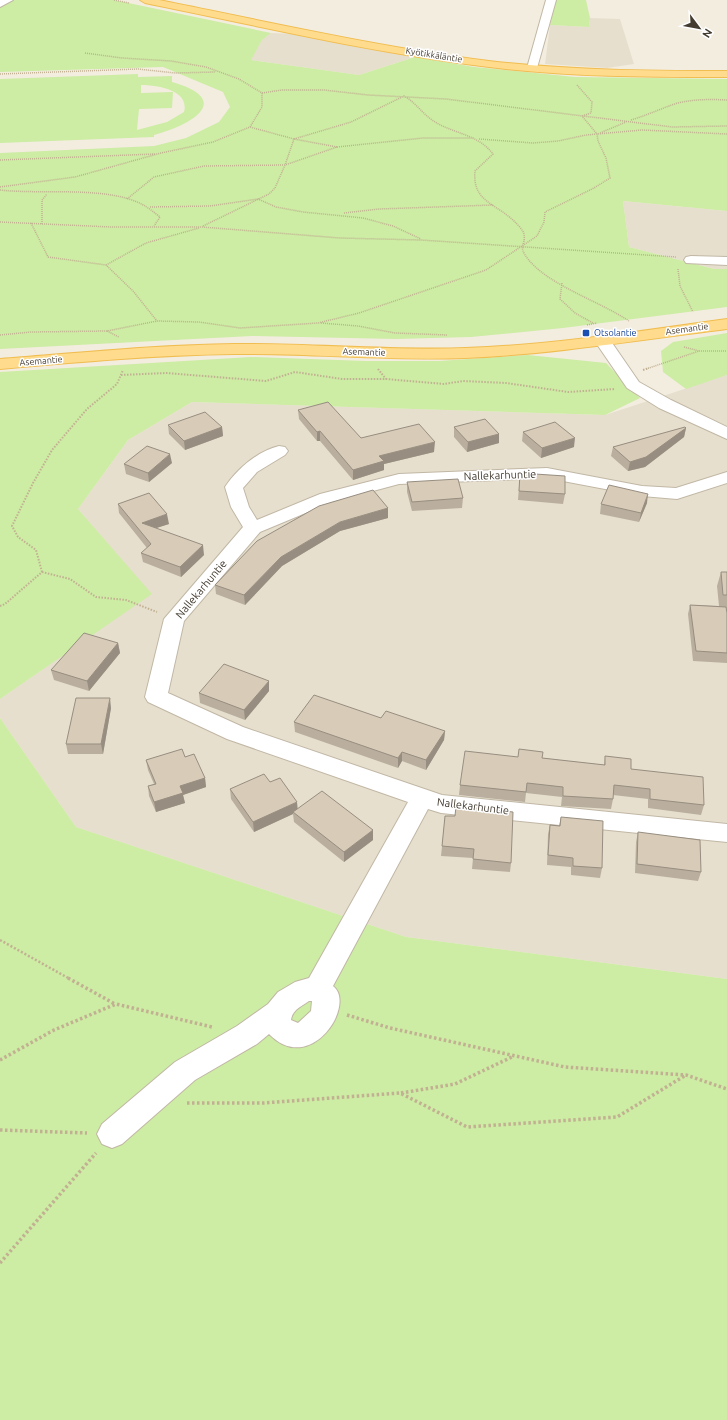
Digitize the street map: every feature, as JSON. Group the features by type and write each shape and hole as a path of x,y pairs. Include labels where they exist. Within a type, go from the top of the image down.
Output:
{"main road":[{"name":"Kyötikkäläntie","path":"145,0 392,49 443,57 532,68 594,72 727,74"},
{"name":"Asemantie","path":"0,364 128,354 219,349 268,349 413,354 466,353 542,348 727,324"}],"street":[{"path":"0,4 8,0"},
{"path":"532,68 552,0"},
{"path":"691,260 727,261"},
{"path":"602,340 636,378 665,404 727,434"},
{"path":"253,528 240,507 234,487 251,468 278,451"},
{"name":"Nallekarhuntie","path":"727,477 677,494 642,491 547,473 399,479 326,498 253,528 174,619 156,696 235,733 441,804 727,833"},
{"path":"278,1012 277,1024 287,1034 302,1036 320,1023 322,998 422,798"},
{"path":"112,1134 185,1071 247,1035 278,1012 288,1000 304,990 322,998"}],"path":[{"path":"85,53 122,58 184,63 206,67 239,79 262,93 282,90 324,90 446,99 672,127 727,126"},
{"path":"0,74 138,69 175,73 218,72"},
{"path":"577,83 578,88 592,102 591,113 582,116"},
{"path":"0,188 75,177 161,153 213,142 250,127 262,107 262,93"},
{"path":"294,139 351,122 404,96"},
{"path":"404,96 414,101 426,116 438,124 476,139 489,147 493,154 475,171 474,183 480,196 507,214 520,227 524,234 521,247 528,259 539,269 628,320 639,335"},
{"path":"597,134 628,121 651,114 670,105 708,99 727,100"},
{"path":"318,323 359,313 486,270 536,236 544,222 545,212 559,202 598,188 610,178 606,158 598,141 597,134 582,116"},
{"path":"250,127 294,139 337,146"},
{"path":"126,199 154,177 204,166 285,165 337,146 450,136 533,143 558,141 597,134 642,130 727,134"},
{"path":"106,266 146,243 202,227 258,199 275,188 294,139"},
{"path":"0,160 161,153"},
{"path":"0,188 47,194 93,192 126,199 150,207 210,206 258,199 276,207 303,212 340,214 363,218 394,226 421,240"},
{"path":"42,224 42,200 47,194"},
{"path":"340,214 379,209 494,205"},
{"path":"150,207 160,216 154,226"},
{"path":"0,222 112,227 202,227 362,240 421,240 521,247 559,248 675,257 691,260"},
{"path":"31,224 48,257 106,266 133,291 156,321"},
{"path":"675,257 680,286 694,312"},
{"path":"562,283 560,299 575,313 593,324"},
{"path":"0,335 31,332 107,331 156,321 199,322 240,328 318,323 358,326 395,333 448,335"},
{"path":"121,375 166,373 266,381 295,372 342,379 386,379 444,384 463,381 506,383 568,392 612,390 699,351 727,351"},
{"path":"42,572 36,550 18,536 12,526 32,483 52,450 87,409 117,384 123,369"},
{"path":"0,606 5,604 42,572"},
{"path":"42,572 70,579 96,597 126,600 174,619"},
{"path":"0,940 116,1004 247,1035"},
{"path":"322,998 390,1028 565,1067 686,1075 727,1089"},
{"path":"0,1060 54,1030 116,1004"},
{"path":"185,1103 263,1102 400,1093 455,1084 515,1056"},
{"path":"400,1093 467,1127 617,1117 686,1075"},
{"path":"0,1130 112,1134"},
{"path":"0,1263 112,1134"}],"shaded area":[{"path":"590,18 620,19 634,64 607,68 545,64 550,25 589,27"},
{"path":"271,33 297,34 415,57 359,75 250,60 262,40"},
{"path":"623,201 727,211 727,269 714,269 629,247"},
{"path":"727,375 727,979 406,937 76,827 0,718 0,699 151,594 78,509 128,440 192,402 605,415"}],"green space":[{"path":"8,0 114,0 271,33 262,40 251,60 359,75 415,57 474,67 575,77 727,79 727,211 623,201 629,247 714,269 727,269 727,307 563,328 471,337 396,339 252,336 0,349 0,153 154,146 186,138 219,122 230,107 223,92 163,67 0,72 0,4"},
{"path":"556,0 586,0 590,18 589,27 550,25"},
{"path":"138,74 138,77 172,76 172,82 191,89 201,96 204,104 200,112 193,119 168,131 154,135 154,137 0,143 0,79","holes":["141,85 155,86 171,90 182,98 185,105 184,112 167,122 137,130 139,109 172,108 173,92 141,93"]},
{"path":"727,333 727,375 686,389 663,372 661,351 673,342"},
{"path":"528,355 606,363 640,398 605,415 192,402 128,440 78,509 152,594 0,699 0,372 251,357 366,361 439,361"},
{"path":"0,718 76,827 406,937 727,979 727,1420 0,1420"}],"building":[{"path":"328,402 361,438 419,424 435,442 379,456 384,461 353,470 320,431 317,432 298,410"},
{"path":"205,412 222,427 184,441 168,425"},
{"path":"485,419 499,434 468,442 454,427"},
{"path":"555,422 575,438 542,448 523,432"},
{"path":"685,427 686,428 646,457 630,462 613,447"},
{"path":"147,446 170,454 148,473 124,464"},
{"path":"520,473 565,476 565,494 519,491"},
{"path":"458,479 463,498 412,502 407,482"},
{"path":"609,485 648,494 641,513 601,504"},
{"path":"373,490 388,508 340,522 281,557 244,595 215,585 257,541 319,506"},
{"path":"149,493 167,514 142,523 203,545 180,567 141,553 151,544 118,504"},
{"path":"721,572 727,572 727,595 723,595"},
{"path":"690,605 726,607 727,653 696,651"},
{"path":"84,633 118,643 87,681 51,670"},
{"path":"224,664 269,681 244,710 199,693"},
{"path":"314,695 381,718 386,711 445,731 426,760 402,752 398,758 294,722"},
{"path":"76,698 110,698 101,744 66,744"},
{"path":"182,749 185,757 194,754 205,778 180,786 183,793 154,802 148,786 156,784 146,760"},
{"path":"519,749 543,752 542,758 605,765 605,756 631,759 631,769 703,777 704,805 650,799 650,789 614,785 613,799 563,796 563,787 527,783 526,792 460,785 465,751 518,757"},
{"path":"264,774 270,782 280,778 297,802 253,822 230,789"},
{"path":"322,791 373,830 344,852 293,812"},
{"path":"456,806 513,812 511,863 473,859 474,849 442,846 445,816 455,816"},
{"path":"561,817 603,821 602,868 573,866 573,858 548,855 550,825 560,826"},
{"path":"638,832 700,840 701,872 637,864"}],"place":[{"name":"Otsolantie","path":"586,333"}]}
